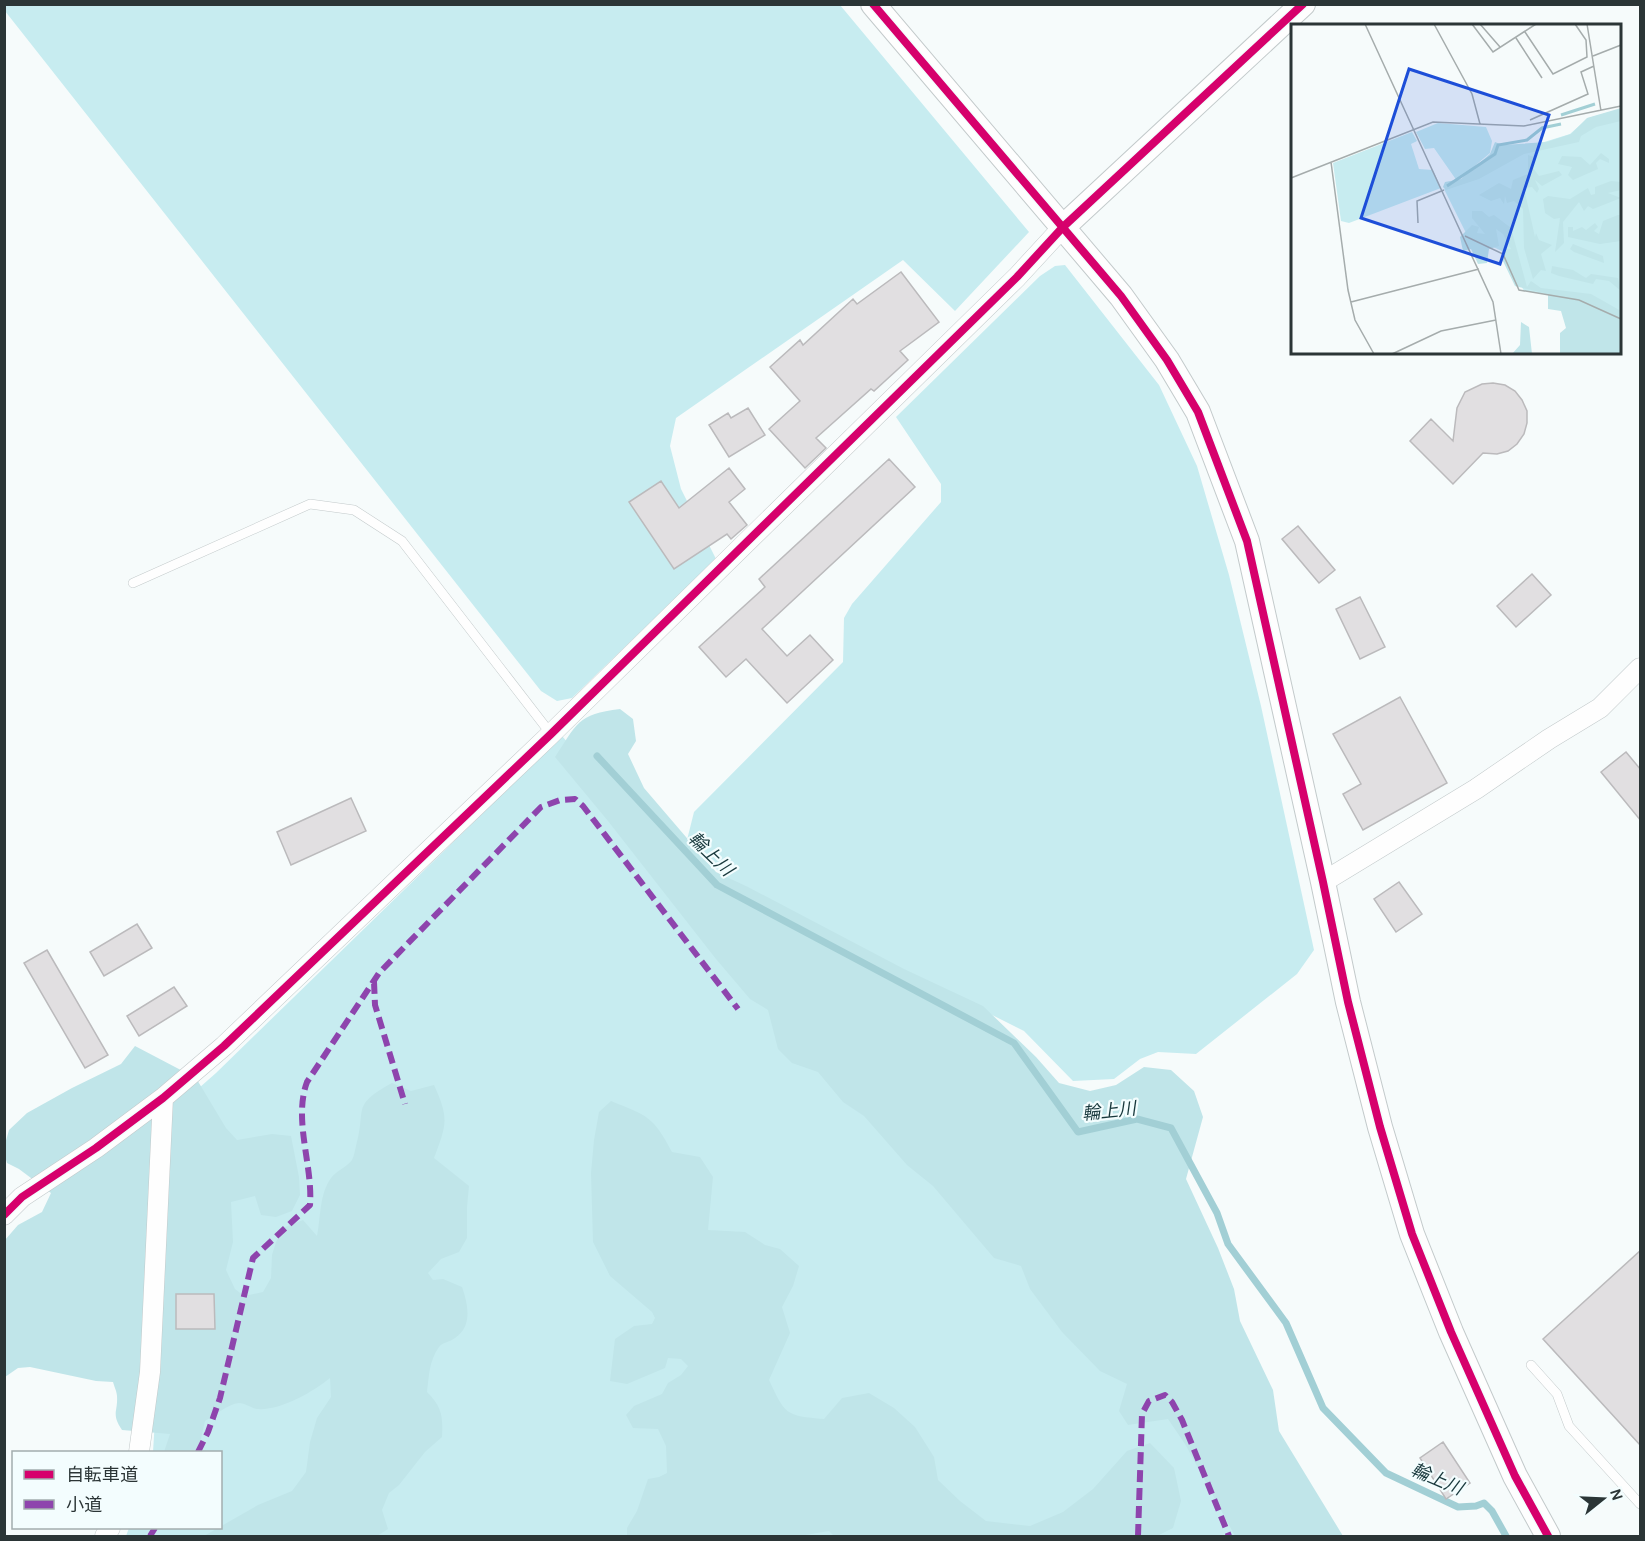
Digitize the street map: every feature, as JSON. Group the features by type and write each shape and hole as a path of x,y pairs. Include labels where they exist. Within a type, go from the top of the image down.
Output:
{"street":[{"path":"873,4 1064,227 1134,314 1167,360 1198,412 1247,541 1357,1036 1380,1127 1412,1234 1464,1363 1515,1476 1548,1536"},
{"path":"4,1215 22,1197 96,1148 163,1098 224,1046 551,734 1017,277 1064,227 1303,4"},
{"path":"1323,882 1476,789 1549,739 1600,708 1641,668"},
{"path":"139,1451 150,1372 163,1098"}],"lane":[{"path":"133,583 310,504 354,510 402,541 551,734"},
{"path":"1531,1365 1557,1394 1569,1426 1641,1504"}],"shaded area":[{"path":"5,4 840,5 1029,232 955,311 903,260 676,418 670,446 681,489 716,559 572,698 557,701 541,691 5,11"},
{"path":"1065,265 1159,385 1197,466 1229,575 1261,706 1314,950 1297,974 1196,1054 1158,1052 1140,1059 1114,1079 1073,1081 1024,1031 739,888 686,844 694,812 843,662 844,618 852,604 941,502 941,484 896,417 1040,276 1055,266"},
{"path":"620,709 633,719 636,741 628,754 644,788 716,872 904,969 983,1006 1036,1057 1059,1083 1090,1091 1116,1085 1144,1067 1171,1070 1194,1091 1203,1117 1186,1179 1234,1289 1240,1321 1273,1390 1279,1431 1343,1536 1235,1536 1185,1444 1168,1419 1128,1425 1119,1411 1127,1384 1100,1371 1062,1332 1030,1289 1021,1266 994,1258 933,1186 907,1165 864,1116 843,1102 818,1072 792,1063 778,1049 768,1010 750,999 716,959 555,757 580,722 595,714"},
{"path":"562,736 748,951 1325,1536 126,1536 129,1529 222,1529 222,1451 153,1451 174,1110 216,1073"},
{"path":"135,1046 196,1078 226,1128 237,1140 272,1134 291,1136 300,1195 292,1211 276,1217 261,1215 255,1196 231,1202 233,1242 226,1270 235,1289 244,1296 263,1292 271,1278 272,1255 276,1242 285,1227 303,1220 317,1236 324,1192 333,1176 352,1160 362,1109 370,1097 392,1083 411,1091 434,1085 444,1114 444,1129 434,1158 469,1186 467,1238 459,1252 441,1259 428,1273 433,1280 443,1279 462,1287 468,1314 461,1333 439,1347 430,1369 427,1392 436,1402 440,1412 442,1437 425,1452 399,1485 389,1493 382,1510 388,1529 377,1536 204,1536 216,1529 222,1529 222,1526 258,1505 292,1491 306,1472 310,1442 317,1418 331,1397 330,1378 315,1389 276,1407 257,1409 239,1403 230,1406 205,1421 198,1451 164,1451 170,1434 122,1430 116,1416 117,1394 113,1382 96,1381 30,1367 18,1368 5,1377 5,1240 18,1225 42,1212 51,1193 19,1169 7,1163 5,1144 9,1130 27,1113 121,1064"},
{"path":"611,1101 642,1114 654,1124 672,1152 700,1157 713,1177 708,1230 745,1232 765,1245 780,1249 799,1266 793,1286 782,1307 790,1333 769,1380 779,1400 788,1411 801,1416 824,1419 842,1398 869,1393 894,1408 915,1427 934,1457 938,1480 960,1501 986,1521 1030,1526 1063,1512 1093,1489 1127,1451 1150,1443 1174,1468 1181,1501 1173,1528 1157,1536 834,1536 829,1531 800,1536 627,1536 627,1528 637,1511 648,1479 667,1473 666,1446 658,1429 633,1428 626,1415 634,1406 662,1394 668,1383 681,1375 688,1366 681,1359 668,1358 665,1368 627,1384 610,1381 615,1339 634,1326 652,1324 655,1318 652,1312 610,1276 593,1242 591,1173 594,1140 599,1112"}],"building":[{"path":"901,272 939,322 900,351 908,360 874,391 871,389 816,438 826,448 805,468 769,429 800,401 770,367 800,340 803,345 853,299 857,304"},
{"path":"1482,384 1505,385 1515,391 1522,400 1527,411 1524,434 1508,451 1497,454 1483,453 1453,484 1410,441 1431,419 1453,441 1457,408 1465,392"},
{"path":"748,408 765,435 729,457 709,425 728,413 731,418"},
{"path":"889,459 915,487 762,629 787,656 810,635 833,660 787,703 746,659 726,677 699,647 765,587 759,579"},
{"path":"729,468 745,489 729,502 747,525 731,539 727,534 674,569 629,502 661,481 679,508"},
{"path":"1298,526 1335,570 1319,583 1282,539"},
{"path":"1532,574 1551,595 1516,627 1497,606"},
{"path":"1360,597 1385,647 1360,659 1336,609"},
{"path":"1400,697 1447,783 1363,830 1343,794 1361,784 1333,734"},
{"path":"1626,752 1641,770 1641,821 1601,772"},
{"path":"351,798 366,831 291,865 277,832"},
{"path":"1399,882 1422,914 1396,932 1374,899"},
{"path":"137,924 152,948 104,976 90,952"},
{"path":"47,950 108,1055 85,1068 24,963"},
{"path":"174,987 187,1006 139,1036 127,1016"},
{"path":"1641,1250 1641,1446 1543,1339"},
{"path":"176,1294 214,1294 215,1329 176,1329"},
{"path":"1443,1442 1470,1483 1446,1499 1420,1458"}],"waterway":[{"name":"輪上川","path":"597,756 717,885 1014,1043 1078,1132 1137,1119 1171,1128 1217,1213 1228,1244 1286,1323 1323,1408 1386,1473 1458,1507 1484,1503 1492,1511 1506,1536"}],"marked path":[{"path":"198,1451 220,1398 253,1258 310,1205 302,1112 307,1082 379,973 541,807 560,800 575,799 583,806 738,1009"},
{"path":"374,982 375,1005 405,1104"},
{"path":"1138,1536 1142,1414 1149,1401 1165,1395 1172,1402 1182,1420 1229,1536"},
{"path":"150,1536 154,1529"}],"cycle path":[{"path":"873,4 1121,296 1167,360 1198,412 1247,541 1348,1002 1380,1127 1412,1234 1451,1332 1515,1476 1548,1536"},
{"path":"4,1215 22,1197 96,1148 163,1098 224,1046 551,734 1017,277 1063,227 1303,4"}]}
